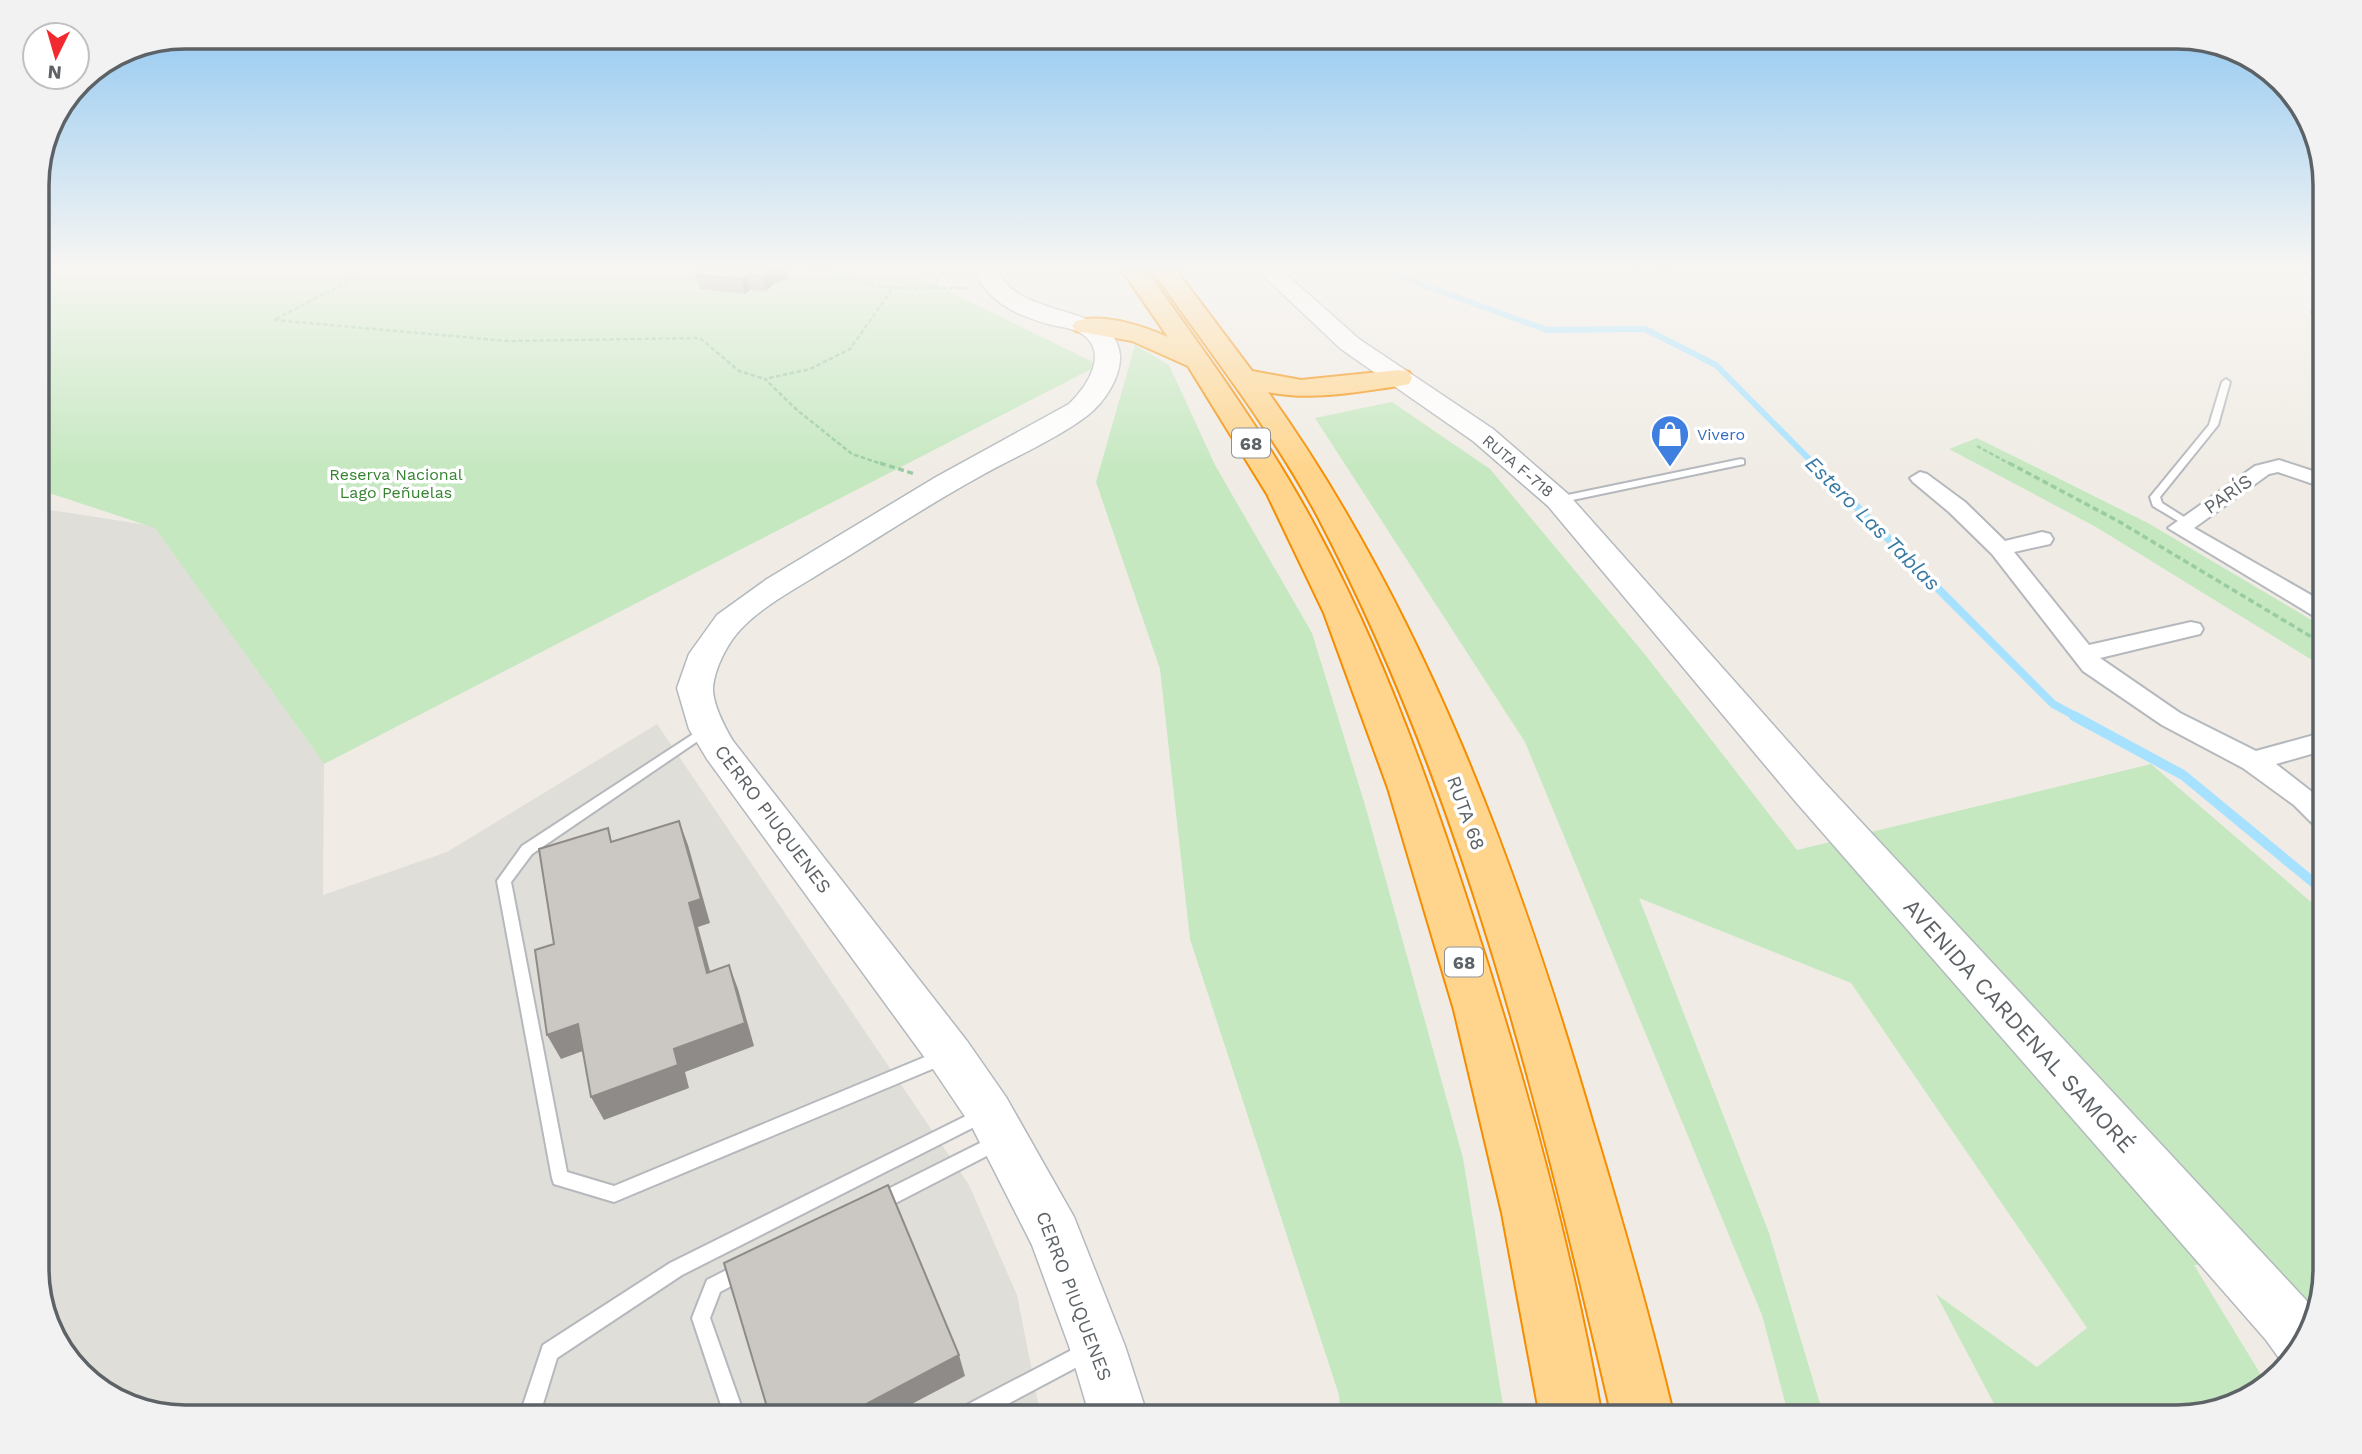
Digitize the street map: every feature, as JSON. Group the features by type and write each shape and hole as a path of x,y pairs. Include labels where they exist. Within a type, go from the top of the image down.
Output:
{"highway":[{"path":"1135,334 1149,336 1198,362"},
{"name":"68","path":"1178,334 1254,448 1324,576 1377,700 1414,803 1496,1074 1531,1220 1569,1405"},
{"name":"RUTA 68","path":"1212,334 1244,377 1291,409 1332,514 1390,626 1470,824 1563,1107 1640,1405"},
{"path":"1244,377 1272,386 1291,409 1399,378"}],"street":[{"name":"CERRO PIUQUENES","path":"1093,334 1100,341 1107,358 1105,376 1096,393 1077,410 946,483 778,586 729,622 706,654 695,688 707,729 950,1055 997,1125 1055,1235 1097,1346 1115,1405"},
{"name":"RUTA F-718","path":"1339,334 1483,435 1558,500 1737,705"},
{"name":"PARÍS","path":"2183,525 2262,470 2279,466 2313,478"},
{"path":"1920,478 1957,507 2000,549 2083,654 2138,699 2253,761 2313,806"},
{"path":"2183,525 2313,606"},
{"path":"2000,549 2042,539"},
{"path":"2083,654 2191,629"},
{"name":"AVENIDA CARDENAL SAMORÉ","path":"1737,705 1809,792 2296,1334"},
{"path":"2253,761 2313,744"}],"lane":[{"path":"2183,525 2157,504 2155,497 2213,425 2226,382"},
{"path":"1558,500 1741,463"},
{"path":"707,729 527,850 504,881 559,1178 614,1194 950,1055"},
{"path":"859,1212 997,1125"},
{"path":"533,1405 550,1352 676,1269 997,1125"},
{"path":"731,1405 701,1318 713,1286 762,1261"},
{"path":"986,1405 1097,1346"}],"path":[{"path":"428,334 508,341 700,338 739,371 765,379 797,410 852,454 946,483"},
{"path":"765,379 810,369 850,349 861,334"},
{"path":"1976,446 2118,521 2313,638"}],"shaded area":[{"path":"49,510 154,526 324,764 323,895 447,852 657,724 969,1185 1017,1295 1039,1405 185,1405 167,1404 133,1395 102,1377 77,1352 67,1337 59,1321 49,1278"}],"green space":[{"name":"Reserva Nacional Lago Peñuelas","path":"49,334 1035,334 1099,365 324,764 155,528 49,493"},
{"path":"1135,345 1169,365 1215,465 1312,633 1365,805 1463,1158 1503,1405 1339,1405 1339,1395 1190,939 1160,669 1096,482"},
{"path":"1392,402 1490,469 1643,652 1797,850 2151,764 2313,904 2313,1269 2307,1308 2274,1266 2194,1265 2261,1376 2229,1395 2195,1404 1995,1405 1936,1294 2037,1367 2087,1328 1851,983 1639,898 1769,1233 1820,1405 1786,1405 1762,1315 1525,742 1315,418"},
{"path":"1977,438 2148,523 2313,621 2313,661 2096,527 1949,449"}],"building":[{"path":"679,821 701,899 689,903 707,973 729,965 745,1023 674,1049 678,1065 591,1097 578,1024 547,1035 535,950 554,944 539,849 608,828 611,842"},
{"path":"888,1185 959,1355 865,1405 766,1405 724,1263"}],"waterway":[{"name":"Estero Las Tablas","path":"1655,334 1716,365 1815,465"},
{"name":"Estero Las Tablas","path":"1813,463 2053,704 2077,717"},
{"name":"Estero Las Tablas","path":"2074,716 2183,775 2313,882"}],"place":[{"name":"Vivero","path":"1670,468"}]}
